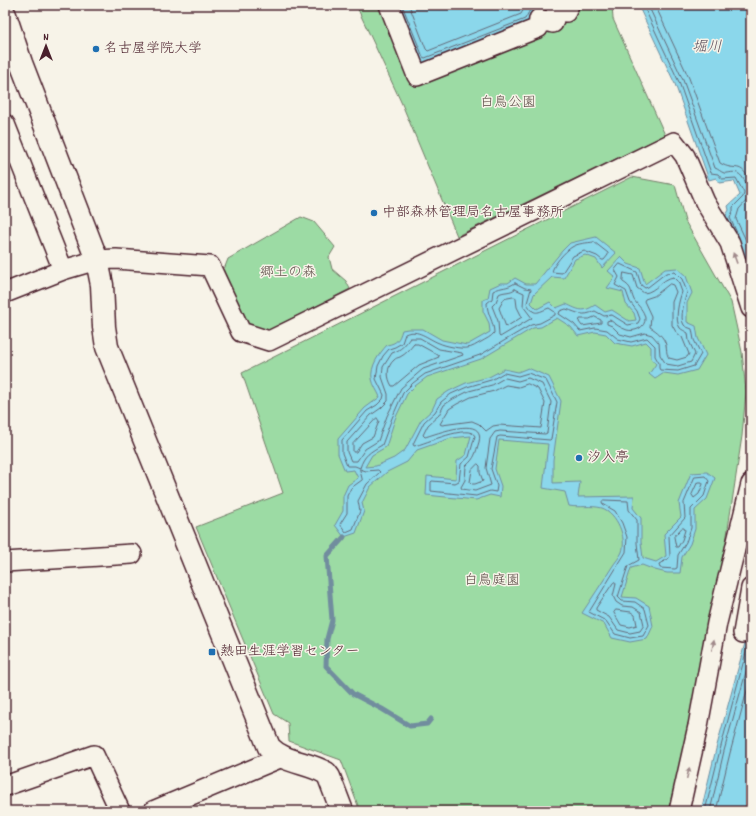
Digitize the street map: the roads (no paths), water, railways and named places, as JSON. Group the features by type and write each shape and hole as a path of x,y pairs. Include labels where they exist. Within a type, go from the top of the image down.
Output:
{"street":[{"path":"389,5 418,76 538,28 539,20 553,23 557,9 566,12 569,5"},
{"path":"5,15 21,63 97,260 102,285 104,327 107,347 113,365 269,747 274,753 282,757 326,773 329,777 342,811"},
{"path":"5,124 63,270"},
{"path":"5,293 63,270 97,260 116,259 210,266 240,332 269,341 674,142 684,156 705,202 730,243 751,308"},
{"path":"679,811 696,733 717,623 751,484"},
{"path":"5,562 132,554"},
{"path":"743,633 751,588"},
{"path":"5,786 94,755 120,811"},
{"path":"153,811 282,757"}],"water":[{"path":"392,5 555,5 534,25 418,71"},
{"name":"堀川","path":"638,5 751,5 751,273 725,217 729,210 728,206 740,195 734,181 719,183 716,178 709,180 675,84"},
{"path":"596,237 616,253 602,268 596,259 585,255 575,259 564,278 552,277 534,294 531,303 537,309 550,302 556,308 566,304 581,310 595,305 605,312 612,310 629,321 636,320 634,313 626,304 623,292 607,288 615,277 608,271 621,257 628,264 640,268 645,284 665,269 677,268 686,276 692,293 687,303 687,322 696,326 698,338 706,355 697,370 678,375 664,373 655,379 649,374 656,364 651,358 651,347 646,342 632,346 615,343 606,334 595,332 578,336 571,327 557,318 541,327 533,328 481,359 427,377 415,386 407,394 395,419 386,447 372,455 365,467 376,466 394,458 405,450 421,420 432,410 437,399 449,391 466,383 489,377 504,369 518,372 528,368 549,377 561,401 553,460 553,483 580,482 578,497 634,496 633,508 641,518 643,558 656,562 666,556 664,534 681,517 679,503 691,473 707,472 715,478 707,499 695,510 695,529 690,544 682,557 680,573 667,573 642,565 631,568 622,597 636,598 649,606 653,626 647,639 630,642 612,638 604,624 582,613 622,552 623,540 620,527 612,515 602,508 569,506 565,492 543,488 548,444 499,440 495,469 501,486 500,497 490,495 476,500 426,495 427,476 456,479 457,461 466,455 471,436 451,438 417,450 407,462 387,472 370,487 362,503 364,511 356,533 344,537 335,525 343,511 343,496 348,485 358,478 354,470 345,471 338,454 338,439 365,408 380,397 374,386 372,369 378,356 387,345 397,340 402,330 423,329 442,340 467,345 490,332 489,323 483,311 483,300 488,298 490,288 501,283 508,283 515,278 526,284 535,284 570,243"},
{"path":"751,603 751,811 701,811 745,643"}],"waterway":[{"path":"344,537 327,556 332,620 327,639 326,666 353,694 410,726 427,724 431,719"}],"place":[{"name":"名古屋学院大学","path":"96,49"},
{"name":"中部森林管理局名古屋事務所","path":"374,213"},
{"name":"汐入亭","path":"579,458"},
{"name":"熱田生涯学習センター","path":"212,652"}],"park label":[{"name":"白鳥公園","path":"508,103"},
{"name":"郷土の森","path":"288,273"},
{"name":"白鳥庭園","path":"492,581"}]}
